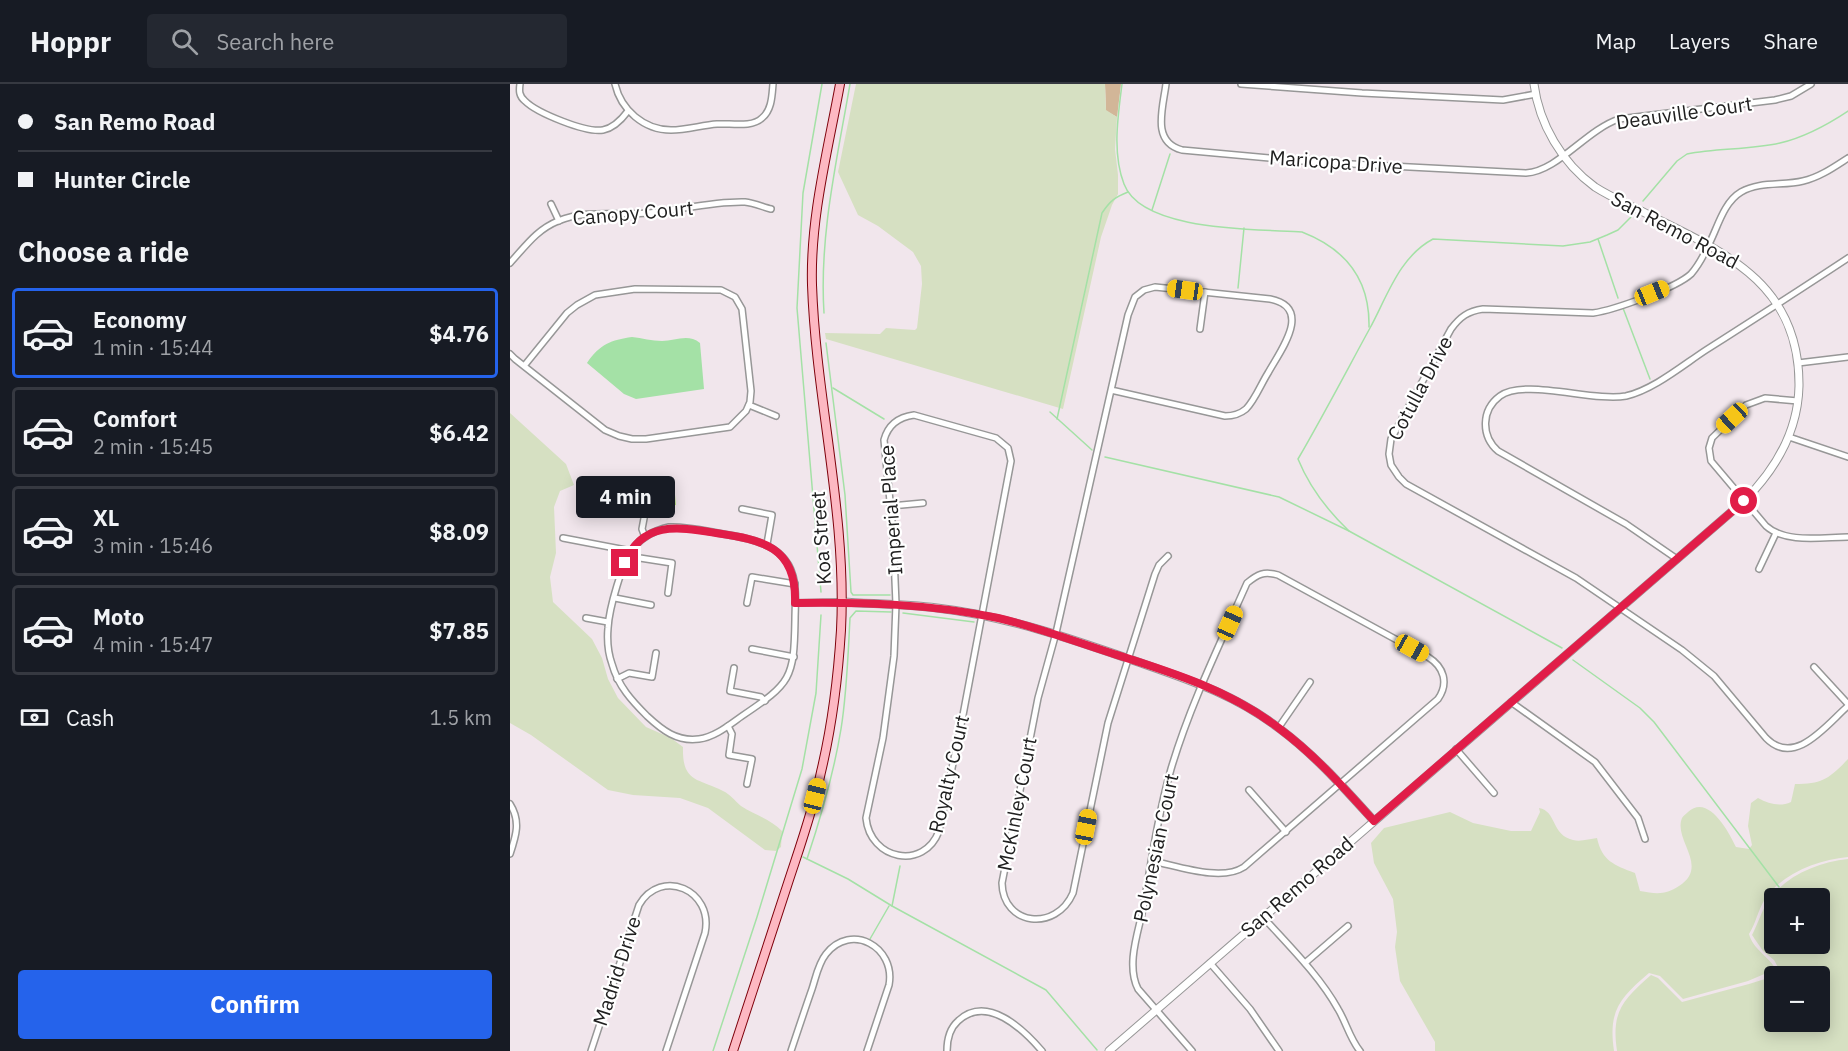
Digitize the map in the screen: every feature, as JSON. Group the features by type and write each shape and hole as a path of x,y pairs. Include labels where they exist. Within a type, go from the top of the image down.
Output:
{"main road":[{"name":"Koa Street","path":"733,1051 821,773 836,684 842,602 838,518 816,351 812,281 815,231 840,84"}],"street":[{"path":"520,84 520,96 528,104 582,127 606,129 615,125 628,111"},
{"path":"615,84 620,99 628,111 646,124 667,130 717,124 753,123 761,120 768,112 773,84"},
{"name":"Maricopa Drive","path":"1166,84 1161,123 1162,133 1168,143 1182,150 1314,162 1526,173 1540,170 1563,155"},
{"path":"1241,84 1503,100 1536,94"},
{"name":"San Remo Road","path":"1108,1051 1744,501 1769,474 1789,437 1798,401 1798,363 1791,334 1777,305 1753,275 1729,256 1595,186 1563,155 1549,132 1534,84"},
{"name":"Deauville Court","path":"1563,155 1602,126 1618,119 1775,100 1791,96 1811,84"},
{"name":"Cotulla Drive","path":"1848,158 1824,173 1806,180 1754,186 1741,192 1726,208 1709,245 1694,270 1684,279 1607,310 1575,314 1483,309 1467,314 1451,329 1391,438 1389,454 1391,465 1406,484 1576,578 1703,666 1766,738 1777,747 1788,749 1801,746 1848,705"},
{"name":"Canopy Court","path":"510,263 534,236 559,220 581,215 649,213 731,202 748,202 771,209"},
{"path":"551,204 559,220"},
{"path":"1677,559 1626,524 1500,453 1487,436 1485,426 1487,412 1498,397 1514,390 1609,397 1635,393 1674,371 1848,258"},
{"name":"McKinley Court","path":"1111,390 1224,416 1235,415 1245,409 1287,339 1292,328 1291,314 1277,301 1205,292 1155,287 1144,290 1135,297 1128,315 1111,390 1056,633 1038,698 1002,883 1009,905 1026,918 1041,920 1053,917 1063,910 1073,893 1108,723 1159,565 1168,556"},
{"path":"510,354 524,366 601,427 626,438 646,439 725,429 738,421 749,405 751,391 742,309 735,297 721,290 635,289 596,296 577,304 567,313 524,366"},
{"path":"1200,329 1205,292"},
{"path":"1798,363 1848,357"},
{"path":"1798,401 1770,398 1754,400 1746,405 1712,438 1709,448 1710,461 1766,526 1776,533 1798,537 1848,537"},
{"path":"749,405 776,416"},
{"name":"Imperial Place","path":"896,604 891,506 884,440 888,429 901,418 920,415 990,436 1005,444 1010,452 1011,467 982,615"},
{"path":"1789,437 1848,457"},
{"path":"643,490 645,513 642,529 645,537"},
{"path":"891,506 923,503"},
{"path":"742,509 772,515 766,544"},
{"path":"680,527 750,538 766,544 785,561 795,584 794,657 786,679 765,701 715,734 699,739 683,739 671,735 660,728 633,702 617,679 608,649 608,622 630,553 645,537 659,530 680,527"},
{"path":"1759,569 1776,533"},
{"path":"563,538 630,553 640,558 672,563 668,593"},
{"name":"Polynesian Court","path":"1192,1051 1138,989 1132,972 1133,959 1171,770 1188,718 1247,583 1257,574 1267,572 1294,583 1434,661 1440,667 1444,680 1443,691 1438,699 1341,784"},
{"path":"747,603 752,577 795,584"},
{"path":"615,598 651,605"},
{"path":"795,603 896,604 982,615 1056,633 1203,684 1234,699 1279,728 1320,762 1374,821"},
{"name":"Royalty Court","path":"896,604 894,656 887,713 866,818 868,832 875,843 885,851 896,855 919,853 932,843 939,831 982,615"},
{"path":"586,618 608,622"},
{"path":"752,649 794,657"},
{"path":"617,679 629,673 652,677 656,653"},
{"path":"1814,667 1848,705"},
{"path":"734,668 730,691 761,697 765,701"},
{"path":"1279,728 1310,682"},
{"path":"1511,702 1595,762 1638,818 1645,839"},
{"path":"728,726 732,734 729,755 752,759 747,784"},
{"path":"1456,749 1494,793"},
{"path":"1152,861 1228,874 1244,867 1341,784"},
{"path":"1250,790 1286,832"},
{"path":"510,804 516,816 517,826 510,854"},
{"name":"Madrid Drive","path":"591,1051 639,905 652,891 670,886 687,890 698,898 704,909 706,921 705,933 666,1051"},
{"path":"1263,917 1305,963 1338,1008 1360,1051"},
{"path":"1305,963 1348,926"},
{"path":"791,1051 822,961 836,944 854,940 868,943 879,949 890,975 889,985 867,1051"},
{"path":"1210,963 1250,1009 1279,1051"},
{"path":"947,1051 948,1037 955,1023 966,1014 986,1011 997,1014 1011,1023 1042,1051"}],"shaded area":[{"path":"856,84 1105,84 1106,110 1117,117 1115,149 1118,194 1101,237 1063,409 826,339 825,333 880,334 886,328 915,330 917,328 922,284 921,266 913,252 878,226 858,215 838,172"},
{"path":"1105,84 1121,84 1117,117 1106,111"},
{"path":"632,337 654,341 691,338 700,343 704,389 636,399 624,394 587,363 597,351 607,344"},
{"path":"510,413 566,464 574,485 560,491 554,507 556,553 550,577 553,602 592,639 618,698 646,727 671,738 683,747 685,767 693,778 726,792 741,806 782,831 781,847 776,851 765,850 708,808 680,798 633,795 608,790 531,735 510,723"},
{"path":"674,483 675,493 654,495 652,485"},
{"path":"675,495 676,505 655,508 654,497"},
{"path":"1848,759 1848,857 1824,861 1802,869 1774,888 1764,888 1764,901 1749,934 1754,944 1774,966 1764,966 1764,974 1748,981 1683,999 1660,976 1649,973 1630,990 1618,1006 1613,1025 1614,1051 1435,1051 1435,1042 1400,981 1395,947 1397,932 1393,899 1374,863 1371,843 1384,828 1450,812 1473,823 1511,831 1531,831 1540,812 1539,808 1549,814 1557,828 1566,837 1579,841 1597,838 1602,852 1610,861 1635,873 1640,891 1665,892 1679,886 1688,878 1691,870 1691,861 1681,826 1682,818 1688,812 1696,807 1703,807 1710,811 1723,824 1736,847 1749,849 1752,845 1748,826 1751,803 1758,798 1774,804 1791,802 1795,784 1819,781 1836,771"},
{"path":"1848,859 1848,1051 1617,1051 1616,1026 1621,1007 1626,999 1651,975 1658,978 1682,1002 1764,979 1764,1032 1830,1032 1830,966 1777,966 1767,954 1830,954 1830,888 1779,888 1803,872 1825,863"},
{"path":"1764,909 1764,952 1752,935"}],"waterway":[{"path":"821,592 797,308 803,193 822,84"},
{"path":"824,313 824,255 827,227 850,84"},
{"path":"1122,84 1117,134 1118,160 1124,184 1135,200 1153,211 1203,225 1302,232 1318,239 1343,257 1360,280 1365,294 1369,327"},
{"path":"1643,201 1677,161 1687,154 1780,143 1816,130 1848,111"},
{"path":"1152,210 1170,154"},
{"path":"1057,419 1102,213 1113,200 1128,192"},
{"path":"1349,531 1320,498 1298,459 1395,279 1411,256 1433,239 1563,246 1590,242 1618,230 1632,216"},
{"path":"1238,288 1244,228"},
{"path":"1598,239 1618,298"},
{"path":"1623,308 1650,379"},
{"path":"826,343 845,495 851,592 853,595 890,595"},
{"path":"833,388 884,419"},
{"path":"1050,412 1092,450"},
{"path":"1105,457 1279,497 1349,531 1562,648"},
{"path":"807,859 827,794 841,729 850,618 856,611 891,612"},
{"path":"903,613 974,622"},
{"path":"713,1051 802,769 816,693 821,615"},
{"path":"1573,660 1640,708 1654,722 1779,887"},
{"path":"803,857 848,879 892,906 1046,990 1097,1050"},
{"path":"892,906 900,866"},
{"path":"870,939 889,906"}],"route":[{"path":"625,563 638,543 655,531 664,528 685,528 750,538 771,547 785,561 793,578 795,603 842,602 923,606 982,615 1056,633 1182,676 1234,699 1279,728 1320,762 1374,821 1744,501"}]}
